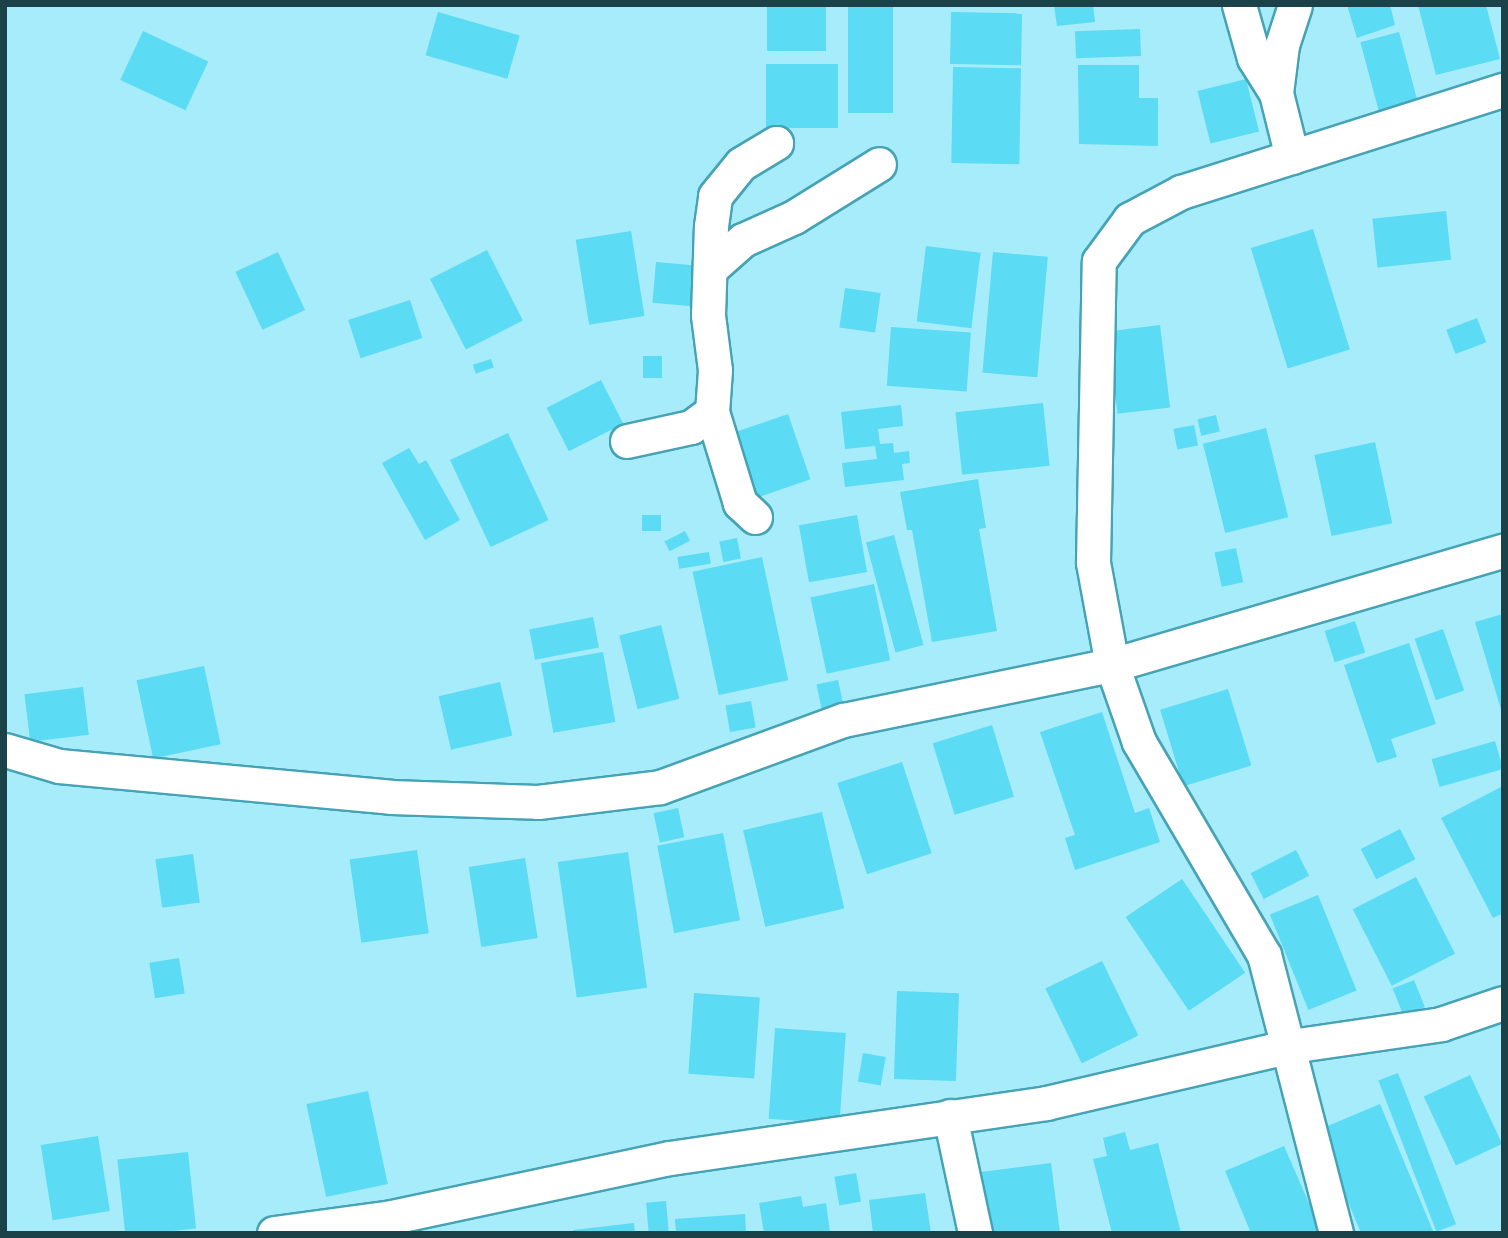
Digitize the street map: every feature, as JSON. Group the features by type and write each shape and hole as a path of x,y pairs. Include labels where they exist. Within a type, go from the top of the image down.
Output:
{"street":[{"path":"1240,5 1254,58 1276,93 1292,158"},
{"path":"1276,93 1282,46 1295,5"},
{"path":"1336,1233 1291,1046 1264,955 1139,742 1112,665 1093,562 1099,261 1130,219 1181,192 1503,90"},
{"path":"755,517 740,503 712,412 710,269 715,196 741,164 776,143"},
{"path":"710,269 743,240 794,217 879,164"},
{"path":"628,441 691,427 712,412"},
{"path":"5,769 59,766 391,797 538,802 660,787 843,720 1112,665 1503,551"},
{"path":"5,747 59,766"},
{"path":"274,1233 392,1217 670,1158 1046,1103 1291,1046 1441,1024 1503,1003"},
{"path":"950,1116 975,1233"}],"building":[{"path":"767,5 826,5 826,51 767,51"},
{"path":"848,5 893,5 893,113 848,113"},
{"path":"1054,5 1093,5 1095,22 1057,26"},
{"path":"1347,5 1390,5 1395,25 1357,38"},
{"path":"1418,5 1486,5 1500,59 1436,75"},
{"path":"438,12 520,35 507,79 426,55"},
{"path":"951,12 1022,13 1021,65 950,64"},
{"path":"1140,29 1141,56 1076,58 1075,31"},
{"path":"143,31 208,61 185,110 120,80"},
{"path":"1399,32 1418,103 1379,113 1360,42"},
{"path":"766,64 838,64 838,128 766,128"},
{"path":"1078,65 1139,65 1139,98 1158,98 1158,146 1079,144"},
{"path":"953,67 1021,68 1019,164 951,163"},
{"path":"1246,79 1259,131 1211,143 1197,91"},
{"path":"1446,211 1451,260 1378,267 1372,219"},
{"path":"1313,229 1350,349 1288,368 1251,248"},
{"path":"631,231 644,316 589,325 576,240"},
{"path":"926,246 981,253 971,328 917,321"},
{"path":"487,250 523,320 466,349 430,279"},
{"path":"278,252 305,310 262,330 235,272"},
{"path":"993,252 1048,257 1037,377 982,373"},
{"path":"656,262 704,266 700,307 652,303"},
{"path":"845,288 881,293 875,333 839,328"},
{"path":"410,300 422,338 361,358 348,320"},
{"path":"1477,318 1486,342 1456,354 1446,330"},
{"path":"1160,325 1170,407 1118,414 1107,331"},
{"path":"891,327 971,333 967,391 887,386"},
{"path":"643,356 662,356 662,378 643,378"},
{"path":"491,359 494,368 476,373 473,365"},
{"path":"601,380 623,424 569,451 547,408"},
{"path":"1043,403 1050,466 962,475 955,412"},
{"path":"901,405 903,426 878,429 880,444 893,443 894,453 909,451 910,463 902,464 904,480 845,487 842,463 877,459 875,446 845,449 841,412"},
{"path":"788,414 810,479 750,500 727,435"},
{"path":"1216,415 1220,432 1201,436 1197,419"},
{"path":"1194,425 1198,446 1177,450 1173,429"},
{"path":"1266,428 1288,517 1225,533 1203,444"},
{"path":"508,433 549,520 491,547 450,460"},
{"path":"1375,442 1392,523 1332,536 1314,455"},
{"path":"409,448 419,464 426,460 460,520 425,540 382,463"},
{"path":"978,479 986,528 979,529 997,631 932,642 912,530 907,530 900,492"},
{"path":"642,515 661,515 661,531 642,531"},
{"path":"857,515 867,572 809,582 799,525"},
{"path":"685,531 690,541 670,551 665,541"},
{"path":"894,535 924,645 895,653 866,543"},
{"path":"737,538 741,559 723,562 719,541"},
{"path":"1236,548 1243,582 1222,587 1214,553"},
{"path":"709,552 711,564 679,569 677,557"},
{"path":"762,557 788,680 719,695 693,572"},
{"path":"874,584 890,660 827,674 810,598"},
{"path":"1503,614 1503,713 1502,713 1475,622"},
{"path":"593,617 599,647 535,660 529,629"},
{"path":"1355,621 1365,652 1335,662 1325,631"},
{"path":"661,625 679,699 638,709 619,635"},
{"path":"1443,629 1464,690 1436,700 1415,639"},
{"path":"1409,643 1436,724 1391,739 1397,757 1377,763 1344,665"},
{"path":"603,652 615,722 553,733 541,663"},
{"path":"204,666 221,744 153,759 137,680"},
{"path":"838,680 844,709 823,714 816,685"},
{"path":"500,682 512,736 451,750 439,696"},
{"path":"83,687 89,735 30,742 24,694"},
{"path":"1228,689 1251,766 1183,786 1160,710"},
{"path":"751,701 756,728 730,732 725,706"},
{"path":"1102,712 1135,813 1149,808 1160,842 1075,870 1065,838 1075,835 1040,732"},
{"path":"992,725 1014,797 955,815 933,743"},
{"path":"1495,741 1503,769 1440,787 1432,759"},
{"path":"902,762 932,853 867,874 837,783"},
{"path":"1503,786 1503,913 1493,918 1441,818"},
{"path":"678,808 684,837 660,843 654,813"},
{"path":"822,812 844,908 765,927 743,830"},
{"path":"1400,829 1415,859 1376,879 1361,849"},
{"path":"723,833 740,920 674,933 657,846"},
{"path":"417,850 429,933 361,943 350,859"},
{"path":"1296,850 1309,876 1264,899 1251,873"},
{"path":"628,852 647,988 577,998 558,862"},
{"path":"193,854 200,903 162,908 155,859"},
{"path":"525,858 538,938 481,947 469,867"},
{"path":"1416,877 1455,954 1392,986 1353,909"},
{"path":"1182,879 1245,973 1189,1011 1126,917"},
{"path":"1318,895 1357,990 1308,1010 1270,914"},
{"path":"179,958 185,994 155,998 149,963"},
{"path":"1102,961 1138,1036 1082,1063 1045,989"},
{"path":"1414,980 1425,1007 1404,1016 1393,989"},
{"path":"897,991 959,993 956,1081 894,1079"},
{"path":"694,993 760,998 754,1078 688,1074"},
{"path":"775,1028 846,1033 839,1124 769,1119"},
{"path":"863,1053 886,1057 881,1086 858,1082"},
{"path":"1398,1073 1456,1224 1436,1232 1378,1081"},
{"path":"1470,1075 1502,1144 1456,1165 1424,1097"},
{"path":"368,1091 388,1184 326,1197 306,1104"},
{"path":"1380,1104 1433,1231 1430,1233 1361,1233 1318,1130"},
{"path":"1125,1132 1130,1150 1158,1143 1181,1233 1112,1233 1093,1159 1107,1156 1103,1138"},
{"path":"98,1136 110,1211 53,1220 41,1145"},
{"path":"1284,1146 1322,1233 1251,1233 1225,1171"},
{"path":"188,1152 196,1229 125,1233 117,1159"},
{"path":"1051,1163 1060,1233 990,1233 981,1172"},
{"path":"856,1173 861,1202 839,1205 834,1177"},
{"path":"925,1193 931,1233 873,1233 869,1200"},
{"path":"801,1196 803,1207 826,1203 830,1233 764,1233 759,1203"},
{"path":"666,1201 669,1233 649,1233 646,1203"},
{"path":"745,1214 746,1233 676,1233 675,1219"},
{"path":"634,1223 635,1233 573,1233 573,1230"}]}
